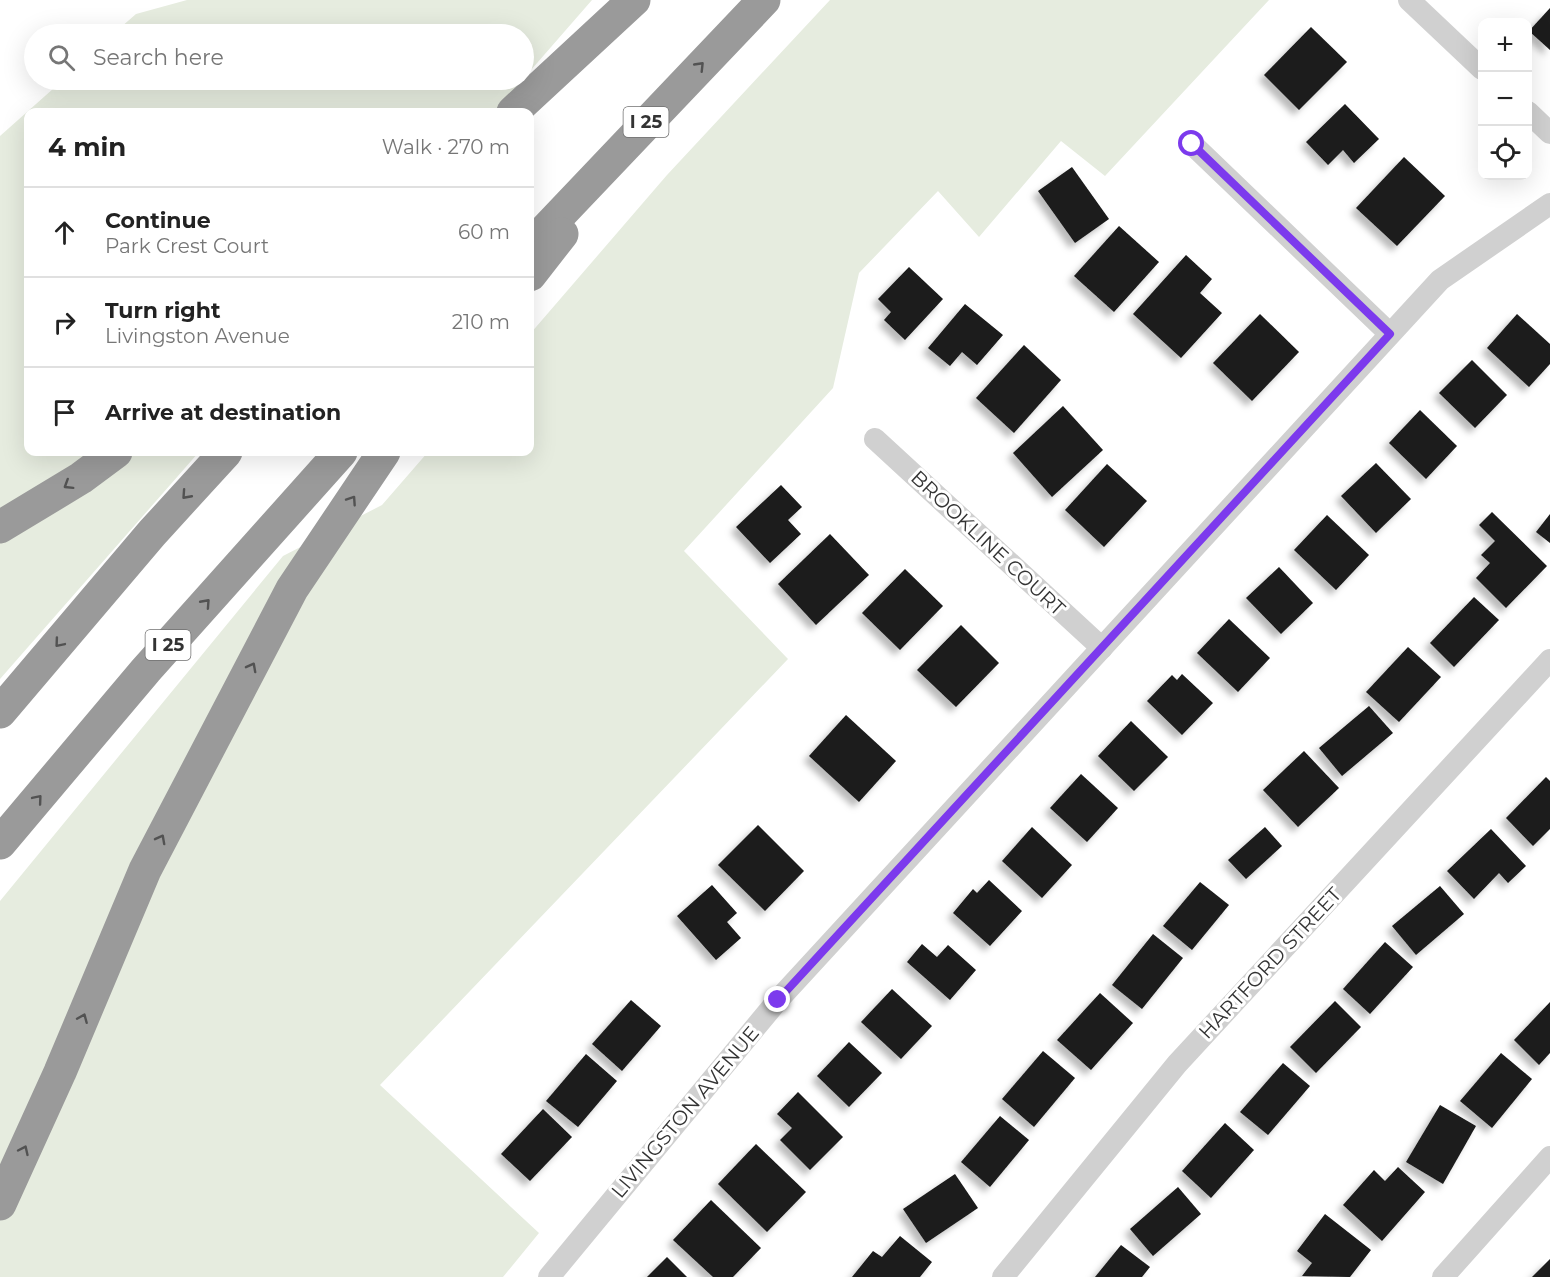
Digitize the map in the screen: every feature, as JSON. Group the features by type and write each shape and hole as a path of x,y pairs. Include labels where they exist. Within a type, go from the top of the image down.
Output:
{"highway":[{"path":"517,108 635,0"},
{"path":"534,112 635,0"},
{"name":"I 25","path":"534,242 764,0"},
{"path":"534,269 669,99"},
{"path":"0,527 81,478 111,456"},
{"path":"0,712 152,533 222,456"},
{"name":"I 25","path":"0,843 146,670 337,456"},
{"path":"0,1204 60,1072 145,870 292,589 381,456"}],"street":[{"path":"1409,0 1478,65"},
{"path":"1532,117 1550,133"},
{"path":"1192,144 1390,334"},
{"name":"LIVINGSTON AVENUE","path":"549,1277 778,1000 1440,280 1550,204"},
{"name":"BROOKLINE COURT","path":"875,439 1102,648"},
{"name":"HARTFORD STREET","path":"1003,1277 1176,1064 1550,660"},
{"path":"1443,1277 1550,1157"}],"shaded area":[{"path":"187,0 592,0 534,67 534,24 124,24 136,14"},
{"path":"830,0 1269,0 1105,176 1061,141 979,237 938,191 859,273 833,388 684,551 788,659 380,1085 539,1233 503,1277 0,1277 0,901 283,556 382,505 425,456 534,456 534,329 667,175"},
{"path":"52,90 514,90 498,108 32,108"},
{"path":"24,115 24,456 195,456 0,679 0,136"}],"building":[{"path":"1550,8 1550,50 1532,34 1532,28"},
{"path":"1311,27 1347,62 1299,110 1264,75"},
{"path":"1345,104 1379,139 1354,163 1343,150 1328,165 1306,142"},
{"path":"1404,157 1445,196 1397,246 1356,208"},
{"path":"1072,167 1109,219 1075,243 1038,191"},
{"path":"1119,226 1159,262 1114,312 1074,276"},
{"path":"1186,255 1212,279 1200,293 1222,313 1181,358 1133,314"},
{"path":"909,267 943,299 905,340 884,320 891,312 878,299"},
{"path":"965,304 1003,335 977,365 962,352 950,366 928,348"},
{"path":"1260,314 1299,352 1252,401 1213,363"},
{"path":"1517,314 1550,344 1550,364 1529,387 1487,348"},
{"path":"1024,345 1061,380 1014,433 976,398"},
{"path":"1472,360 1507,395 1475,428 1439,393"},
{"path":"1063,406 1103,450 1052,497 1013,453"},
{"path":"1420,410 1457,446 1426,479 1389,443"},
{"path":"1376,463 1411,499 1376,533 1341,496"},
{"path":"1107,464 1147,501 1104,547 1065,510"},
{"path":"781,485 802,507 788,520 801,534 770,563 736,527"},
{"path":"1492,512 1547,566 1506,608 1476,578 1490,563 1481,555 1495,541 1479,525"},
{"path":"1550,514 1550,543 1536,532"},
{"path":"1327,515 1369,555 1336,590 1294,550"},
{"path":"830,534 869,575 816,625 778,584"},
{"path":"1279,567 1313,603 1281,634 1246,598"},
{"path":"905,569 943,606 900,650 862,613"},
{"path":"1474,597 1499,620 1454,667 1430,643"},
{"path":"1229,619 1270,658 1238,692 1197,653"},
{"path":"961,625 999,663 956,707 917,670"},
{"path":"1408,647 1441,677 1399,722 1366,692"},
{"path":"1182,674 1213,703 1182,735 1147,701 1172,675 1177,680"},
{"path":"1369,706 1393,733 1342,776 1319,748"},
{"path":"846,715 896,761 859,802 809,756"},
{"path":"1131,721 1168,757 1134,791 1098,756"},
{"path":"1304,751 1339,788 1298,827 1263,790"},
{"path":"1081,774 1118,808 1087,842 1050,808"},
{"path":"1546,777 1550,781 1550,829 1533,846 1506,818"},
{"path":"758,825 804,871 765,911 718,865"},
{"path":"1032,827 1072,865 1042,898 1002,861"},
{"path":"1265,827 1282,846 1246,879 1228,860"},
{"path":"1491,829 1526,866 1508,883 1499,873 1474,899 1447,871"},
{"path":"989,880 1022,911 990,946 953,913 973,889 977,893"},
{"path":"1200,882 1229,905 1192,950 1163,926"},
{"path":"712,885 737,913 727,922 741,938 716,960 677,916"},
{"path":"1440,886 1464,914 1416,955 1392,926"},
{"path":"1153,934 1183,958 1142,1009 1112,985"},
{"path":"1385,942 1413,967 1370,1014 1343,989"},
{"path":"922,944 937,957 948,945 976,970 950,1000 907,962"},
{"path":"892,989 932,1026 901,1059 861,1022"},
{"path":"1100,993 1133,1023 1091,1070 1057,1040"},
{"path":"631,1000 661,1026 622,1071 592,1044"},
{"path":"1335,1001 1361,1027 1316,1073 1290,1047"},
{"path":"1550,1002 1550,1053 1539,1065 1514,1040"},
{"path":"849,1042 882,1073 849,1107 817,1076"},
{"path":"1043,1051 1075,1078 1034,1127 1002,1099"},
{"path":"1501,1053 1532,1079 1492,1128 1460,1101"},
{"path":"586,1054 617,1081 578,1127 546,1101"},
{"path":"1283,1063 1310,1086 1268,1135 1240,1112"},
{"path":"798,1092 843,1137 810,1170 780,1140 792,1128 777,1114"},
{"path":"1440,1105 1476,1126 1443,1184 1406,1162"},
{"path":"543,1109 572,1137 530,1181 501,1154"},
{"path":"1000,1116 1029,1140 990,1187 961,1162"},
{"path":"1225,1123 1254,1150 1211,1198 1182,1171"},
{"path":"756,1144 806,1192 767,1232 718,1184"},
{"path":"1398,1167 1425,1192 1382,1241 1343,1205 1374,1170 1385,1181"},
{"path":"955,1174 978,1208 926,1243 903,1209"},
{"path":"1178,1187 1201,1214 1153,1256 1130,1229"},
{"path":"711,1200 761,1248 733,1277 713,1277 673,1240"},
{"path":"1325,1214 1371,1250 1350,1277 1302,1276 1312,1263 1297,1251"},
{"path":"900,1236 932,1262 920,1277 852,1277 873,1251 882,1257"},
{"path":"1121,1245 1150,1267 1142,1277 1095,1277"},
{"path":"667,1257 687,1277 647,1277"},
{"path":"1550,1259 1550,1277 1532,1277"}],"route":[{"path":"778,1000 1390,334 1192,144"}]}
